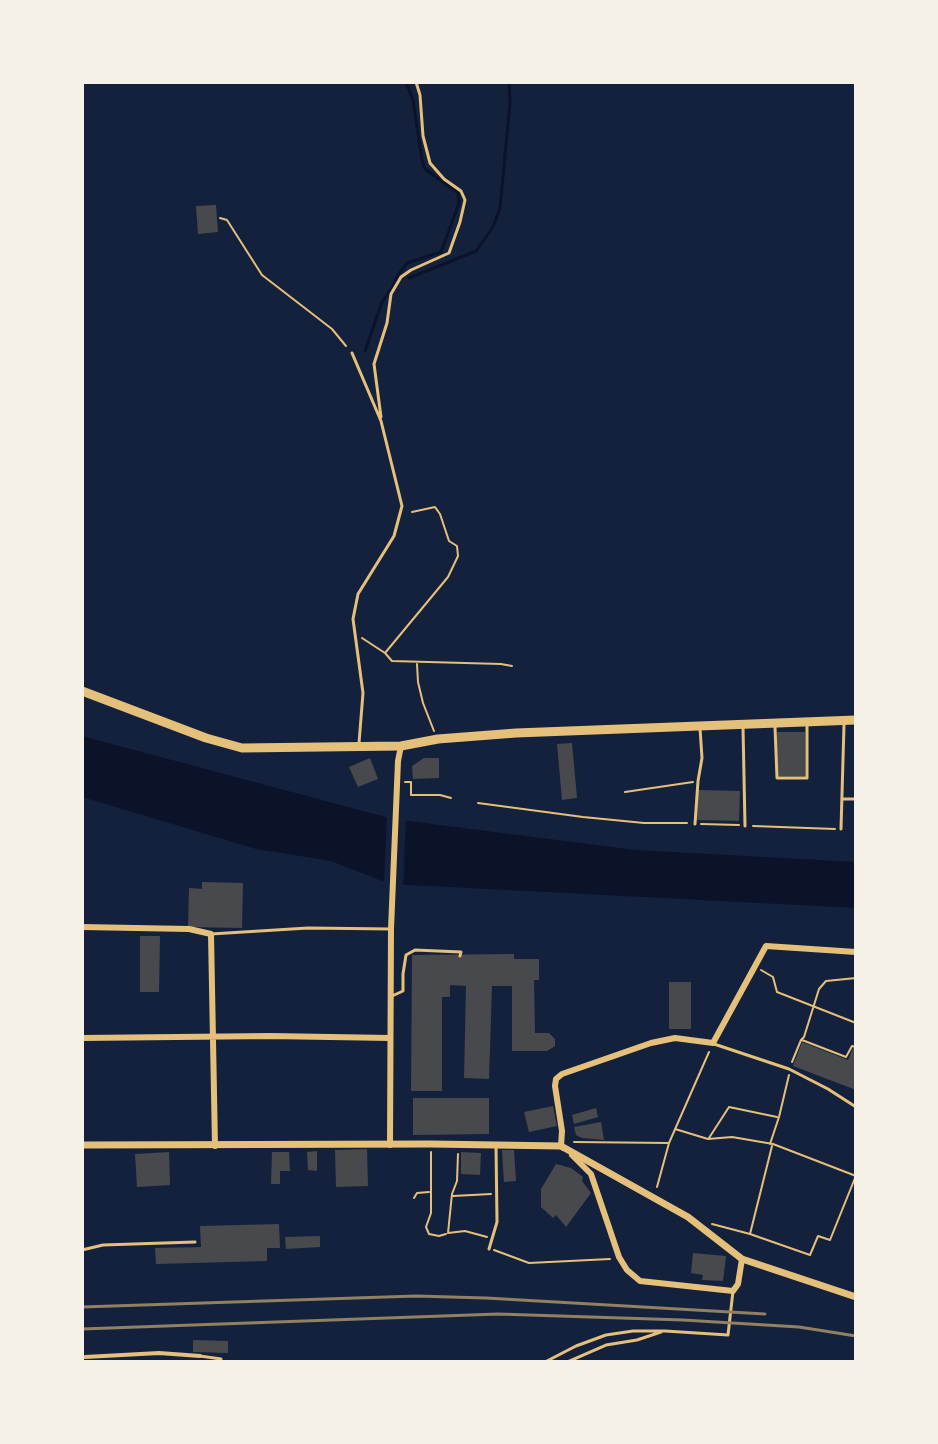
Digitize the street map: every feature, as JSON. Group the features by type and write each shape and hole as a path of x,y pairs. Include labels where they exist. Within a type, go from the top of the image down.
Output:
{"main road":[{"path":"82,691 206,738 242,748 401,746 438,739 516,733 856,720"}],"street":[{"path":"390,1145 391,929 401,746"},
{"path":"82,927 189,929 211,934 215,1146"},
{"path":"561,1146 562,1131 555,1086 556,1079 562,1074 651,1043 675,1038 713,1043 766,946 856,952"},
{"path":"82,1038 390,1038"},
{"path":"82,1145 561,1146 688,1217 742,1259 856,1297"},
{"path":"561,1146 591,1174 619,1257 627,1270 640,1281 733,1291 738,1284 742,1259"},
{"path":"88,1358 159,1353 200,1356"}],"lane":[{"path":"359,746 363,693 353,619 358,594 394,536 402,506 381,421 374,364 387,323 391,294 401,277 449,253 465,200 461,191 444,179 430,163 416,82"},
{"path":"352,353 381,421"},
{"path":"841,829 844,721"},
{"path":"775,723 777,778 807,778 807,722"},
{"path":"743,723 745,826"},
{"path":"695,824 702,758 700,725"},
{"path":"842,799 856,799"},
{"path":"211,934 308,928 391,929"},
{"path":"390,996 403,991 406,955 415,950 461,952 460,956"},
{"path":"713,1043 789,1069 856,1107"},
{"path":"489,1249 497,1222 496,1145"},
{"path":"82,1250 103,1245 195,1242"},
{"path":"545,1362 606,1335 633,1331 728,1335 733,1291"},
{"path":"567,1362 606,1345 665,1331"},
{"path":"200,1356 221,1359 219,1362"}],"path":[{"path":"220,218 227,220 262,275 332,329 352,353"},
{"path":"385,653 448,577 458,556 457,546 449,541 435,507 412,512"},
{"path":"355,633 392,661 512,666"},
{"path":"417,662 423,703 438,739"},
{"path":"625,792 698,781"},
{"path":"398,782 411,782 411,795 451,798"},
{"path":"478,803 644,823 841,829"},
{"path":"756,966 773,977 777,992 856,1023"},
{"path":"750,1234 789,1069 804,1037 819,989 826,981 856,978"},
{"path":"801,1040 846,1057 852,1046 856,1047"},
{"path":"653,1198 669,1143 713,1043"},
{"path":"708,1139 729,1107 779,1117"},
{"path":"675,1129 708,1139 732,1137 771,1144 856,1176 830,1240 818,1236 810,1255 713,1224"},
{"path":"561,1146 572,1142 669,1143"},
{"path":"431,1144 431,1213 426,1227 429,1234 439,1236 465,1231 492,1238"},
{"path":"448,1233 451,1196 457,1181 458,1145"},
{"path":"414,1198 417,1193 431,1192"},
{"path":"451,1196 496,1194"},
{"path":"489,1249 529,1263 619,1257"}],"water":[{"path":"82,736 393,819 636,850 856,862 856,908 390,884 331,861 256,849 82,797"}],"pier":[{"path":"387,814 406,817 403,889 384,886"}],"building":[{"path":"216,205 218,232 198,234 196,206"},
{"path":"777,732 805,732 805,776 777,776"},
{"path":"572,743 577,798 562,800 557,744"},
{"path":"370,758 378,779 358,787 349,767"},
{"path":"424,758 439,758 439,778 413,779 412,766"},
{"path":"698,790 740,791 739,821 697,820"},
{"path":"202,882 243,883 242,928 188,927 189,888 202,889"},
{"path":"140,936 160,936 159,992 140,992"},
{"path":"514,954 514,959 539,959 539,980 534,980 535,1033 549,1033 555,1039 555,1046 547,1051 512,1051 512,986 492,986 489,1079 464,1078 466,986 450,985 450,997 442,997 442,1091 411,1091 412,955"},
{"path":"669,982 691,982 691,1029 669,1029"},
{"path":"802,1042 848,1060 853,1048 856,1049 856,1090 793,1066"},
{"path":"413,1098 489,1098 489,1134 413,1135"},
{"path":"553,1106 557,1126 529,1132 524,1112"},
{"path":"596,1108 598,1117 574,1124 572,1115"},
{"path":"601,1122 604,1140 576,1135 574,1127"},
{"path":"367,1149 368,1186 336,1187 335,1150"},
{"path":"502,1150 514,1150 516,1181 504,1182"},
{"path":"317,1151 317,1171 308,1170 307,1152"},
{"path":"169,1152 170,1185 137,1187 135,1154"},
{"path":"272,1152 289,1152 290,1171 280,1171 280,1184 271,1184"},
{"path":"461,1152 481,1153 480,1175 461,1174"},
{"path":"556,1164 571,1168 583,1177 582,1181 591,1193 566,1227 556,1215 553,1218 541,1207 541,1189"},
{"path":"279,1224 280,1248 267,1248 267,1261 156,1264 155,1248 201,1247 200,1226"},
{"path":"320,1236 320,1247 286,1249 285,1237"},
{"path":"693,1253 726,1256 723,1281 702,1280 703,1275 691,1273"},
{"path":"193,1340 228,1341 228,1353 193,1352"}],"waterway":[{"path":"365,351 382,302 398,275 407,263 441,252 459,203 458,193 425,169 413,100 406,82"},
{"path":"409,278 476,251 493,227 500,208 510,103 509,82"}],"railway":[{"path":"82,1307 416,1296 765,1314"},
{"path":"82,1329 498,1314 799,1327 856,1336"}]}
